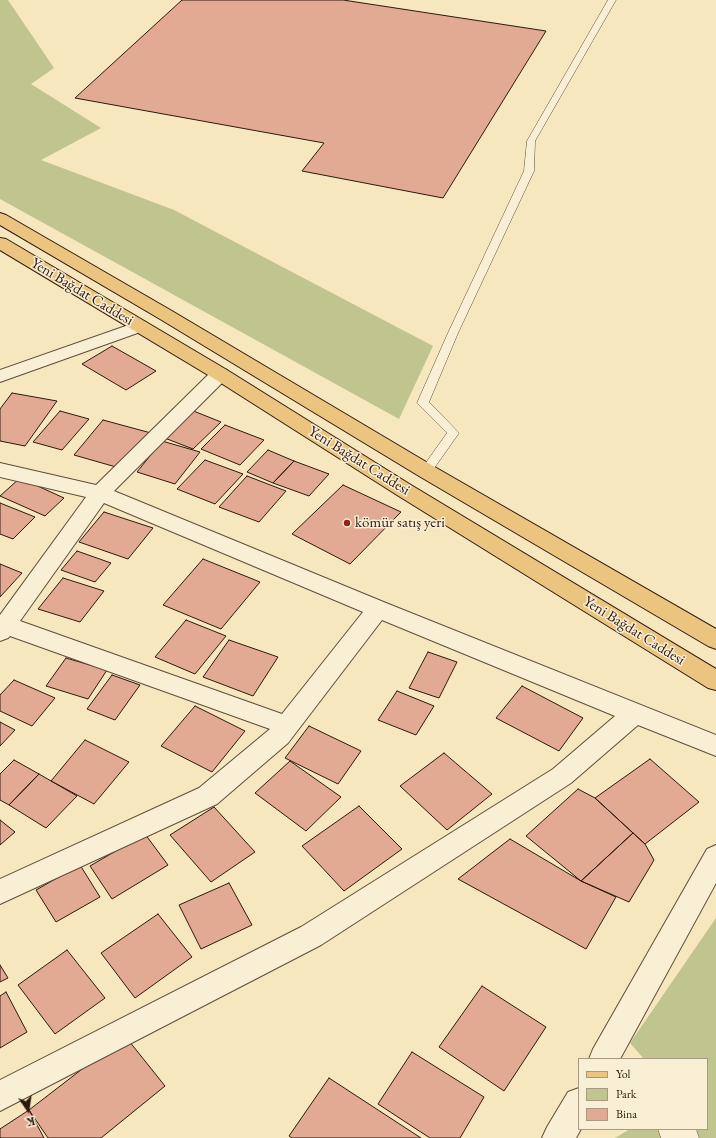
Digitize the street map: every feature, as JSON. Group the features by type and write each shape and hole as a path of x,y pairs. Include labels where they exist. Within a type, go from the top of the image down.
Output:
{"main road":[{"name":"Yeni Bağdat Caddesi","path":"0,218 166,314 426,471 716,640"},
{"name":"Yeni Bağdat Caddesi","path":"0,243 220,374 404,490 716,681"}],"street":[{"path":"0,376 140,326"},
{"path":"220,374 100,493 2,629 288,726"},
{"path":"0,470 100,493 378,609 716,746"},
{"path":"0,892 208,796 279,736 378,609"},
{"path":"0,1096 311,936 562,776 635,713"},
{"path":"605,1058 716,857"},
{"path":"558,1138 578,1105"},
{"path":"673,1130 686,1138"}],"lane":[{"path":"426,471 453,433 422,403 452,333 529,171 531,141 612,0"}],"green space":[{"path":"0,0 8,0 54,68 31,84 101,128 41,160 174,210 433,346 399,419 0,199"},
{"path":"716,918 716,1138 615,1138 628,1130 708,1130 708,1058 643,1058 630,1043"}],"building":[{"path":"182,0 343,0 546,31 443,198 302,171 324,143 75,98"},
{"path":"112,346 156,371 126,390 82,364"},
{"path":"12,393 57,401 25,446 0,441 0,409"},
{"path":"191,410 221,422 193,449 162,437"},
{"path":"60,411 89,419 62,450 33,442"},
{"path":"103,420 151,433 123,469 74,455"},
{"path":"225,425 264,440 240,465 201,449"},
{"path":"162,441 200,452 175,484 137,472"},
{"path":"268,450 294,461 273,483 247,472"},
{"path":"205,460 243,474 215,504 177,489"},
{"path":"294,461 329,474 309,496 273,483"},
{"path":"247,476 286,491 259,522 219,507"},
{"path":"20,478 64,498 45,516 0,496"},
{"name":"kömür satış yeri","path":"343,485 401,512 350,564 292,534"},
{"path":"0,503 35,517 13,539 0,534"},
{"path":"104,512 153,528 128,559 79,542"},
{"path":"77,551 111,563 95,582 61,570"},
{"path":"203,559 260,582 221,629 163,605"},
{"path":"0,564 22,573 0,597"},
{"path":"63,578 104,591 80,622 38,609"},
{"path":"186,620 226,636 195,674 155,657"},
{"path":"229,640 278,657 253,696 203,677"},
{"path":"428,652 457,662 439,698 409,688"},
{"path":"66,658 107,670 88,699 46,686"},
{"path":"112,675 140,685 115,720 87,709"},
{"path":"14,680 55,698 32,726 0,711 0,695"},
{"path":"522,686 583,718 559,751 496,718"},
{"path":"397,691 434,706 416,735 378,720"},
{"path":"195,706 245,731 212,772 161,746"},
{"path":"0,722 15,730 0,746"},
{"path":"309,726 361,751 338,784 285,758"},
{"path":"85,740 129,762 94,804 51,781"},
{"path":"444,753 492,794 447,830 400,786"},
{"path":"650,759 699,802 645,844 595,798"},
{"path":"14,760 39,774 9,805 0,800 0,774"},
{"path":"290,761 341,797 306,831 255,793"},
{"path":"39,774 77,796 46,828 9,805"},
{"path":"578,789 595,798 633,833 581,881 526,836"},
{"path":"359,806 402,849 344,891 302,846"},
{"path":"214,807 255,852 211,882 170,835"},
{"path":"0,820 15,832 0,845"},
{"path":"633,833 645,844 654,860 629,902 581,881"},
{"path":"145,834 168,865 112,899 90,866"},
{"path":"510,839 581,881 616,897 586,949 458,879"},
{"path":"80,865 100,897 56,922 36,890"},
{"path":"229,883 252,925 201,949 179,905"},
{"path":"158,914 192,957 135,998 101,953"},
{"path":"67,950 105,998 55,1034 18,985"},
{"path":"0,965 8,978 0,982"},
{"path":"482,986 546,1027 504,1091 439,1047"},
{"path":"6,992 27,1032 0,1048 0,996"},
{"path":"125,1036 165,1086 101,1138 48,1138 29,1110"},
{"path":"412,1052 484,1097 460,1138 430,1138 378,1104"},
{"path":"329,1078 421,1138 292,1138 289,1136"},
{"path":"29,1110 44,1138 0,1138 0,1129"}],"place":[{"name":"kömür satış yeri","path":"347,523"}]}
